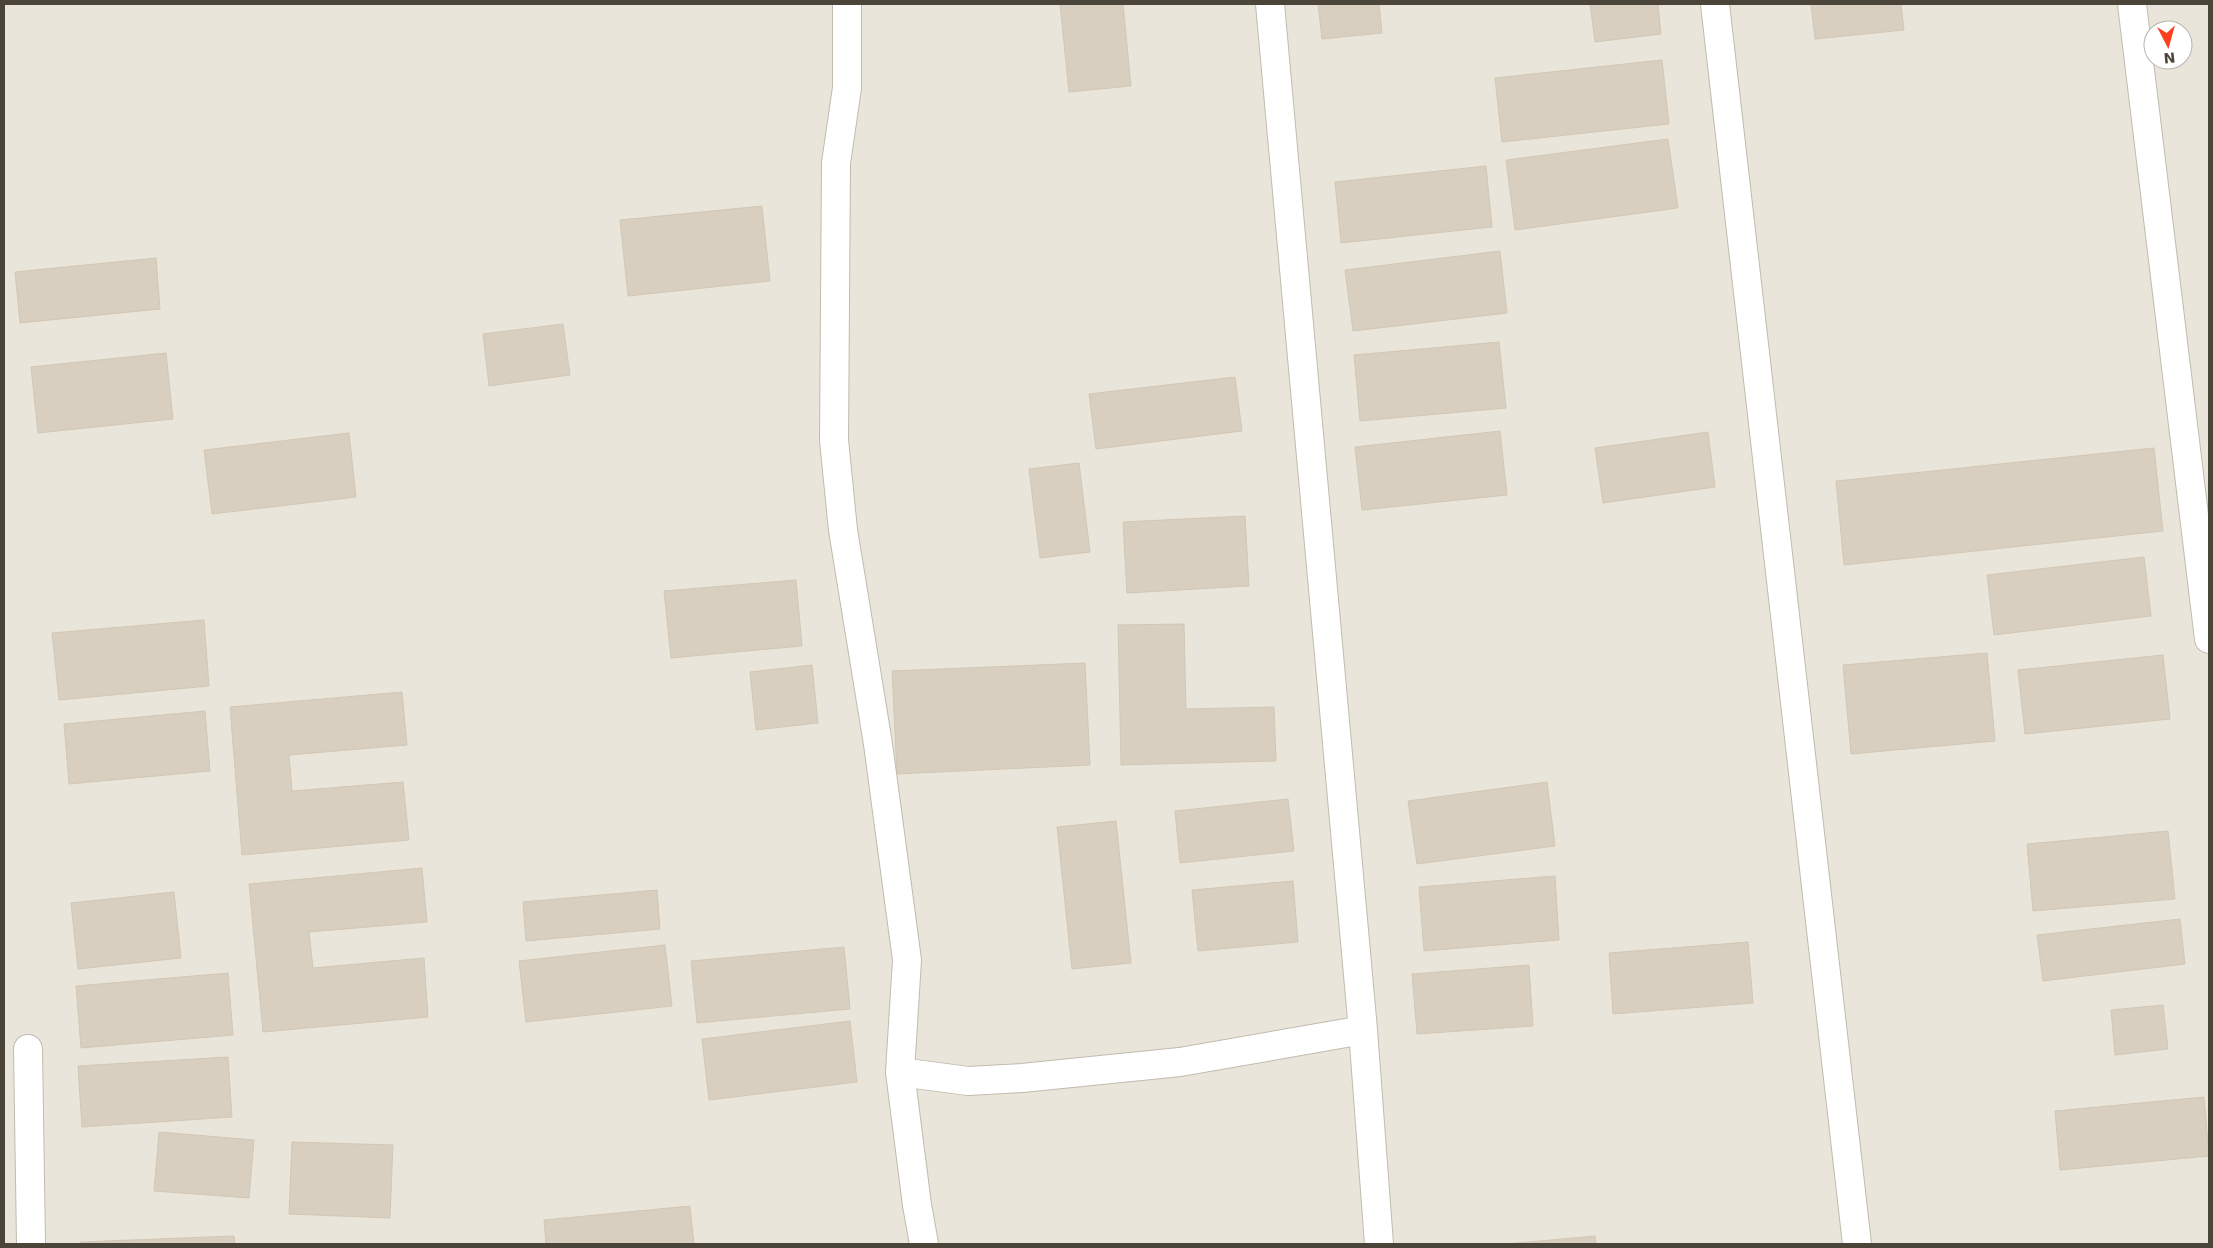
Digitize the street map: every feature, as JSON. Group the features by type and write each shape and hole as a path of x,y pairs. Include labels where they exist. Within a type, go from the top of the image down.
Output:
{"street":[{"path":"847,4 847,88 836,163 834,440 843,530 878,744 907,960 900,1072 917,1205 924,1244"},
{"path":"1270,4 1363,1030 1379,1244"},
{"path":"1715,4 1857,1244"},
{"path":"2132,4 2209,639"},
{"path":"900,1072 968,1081 1022,1078 1180,1062 1363,1030"},
{"path":"28,1049 31,1244"}],"shaded area":[{"path":"4,4 2209,4 2209,1244 4,1244"}],"building":[{"path":"1060,4 1123,4 1131,86 1069,92"},
{"path":"1318,4 1379,4 1382,33 1322,39"},
{"path":"1590,4 1658,4 1661,34 1595,42"},
{"path":"1811,4 1901,4 1904,30 1815,39"},
{"path":"1662,60 1669,124 1502,142 1495,78"},
{"path":"1668,139 1678,208 1515,230 1506,160"},
{"path":"1486,166 1492,227 1341,243 1335,182"},
{"path":"762,206 770,281 628,296 620,220"},
{"path":"1500,251 1507,313 1353,331 1345,270"},
{"path":"156,258 160,309 20,323 15,272"},
{"path":"563,324 570,375 489,386 483,334"},
{"path":"1499,342 1506,408 1360,421 1354,355"},
{"path":"166,353 173,419 38,433 31,367"},
{"path":"1235,377 1242,431 1096,449 1089,394"},
{"path":"1500,431 1507,495 1362,510 1355,447"},
{"path":"1708,432 1715,487 1603,503 1595,448"},
{"path":"349,433 356,497 212,514 204,450"},
{"path":"2154,448 2163,531 1844,565 1836,481"},
{"path":"1079,463 1090,552 1040,558 1029,469"},
{"path":"1245,516 1249,586 1127,593 1123,522"},
{"path":"2144,557 2151,616 1994,635 1987,575"},
{"path":"796,580 802,646 671,658 664,591"},
{"path":"204,620 209,686 59,700 52,633"},
{"path":"1184,624 1186,709 1274,707 1276,761 1121,765 1118,625"},
{"path":"1987,653 1995,741 1851,754 1843,665"},
{"path":"2163,655 2170,719 2025,734 2018,670"},
{"path":"1085,663 1090,765 897,774 892,671"},
{"path":"812,665 818,723 756,730 750,672"},
{"path":"402,692 407,745 289,755 292,791 403,782 409,840 242,855 230,707"},
{"path":"205,711 210,771 69,784 64,724"},
{"path":"1547,782 1555,846 1417,864 1408,801"},
{"path":"1288,799 1294,851 1180,863 1175,811"},
{"path":"1116,821 1131,963 1072,969 1057,827"},
{"path":"2168,831 2175,899 2033,911 2027,844"},
{"path":"422,868 427,922 309,932 313,968 424,958 428,1017 263,1032 249,884"},
{"path":"1555,876 1559,940 1424,951 1419,887"},
{"path":"1293,881 1298,942 1198,951 1192,890"},
{"path":"657,890 660,929 526,941 523,902"},
{"path":"174,892 181,958 78,969 71,903"},
{"path":"2180,919 2185,964 2043,981 2037,935"},
{"path":"1748,942 1753,1003 1613,1014 1609,953"},
{"path":"665,945 672,1006 526,1022 519,961"},
{"path":"844,947 850,1009 697,1023 691,961"},
{"path":"1529,965 1533,1026 1417,1034 1412,974"},
{"path":"228,973 233,1035 81,1048 76,986"},
{"path":"2163,1005 2168,1049 2115,1055 2111,1010"},
{"path":"850,1021 857,1082 709,1100 702,1039"},
{"path":"228,1057 232,1117 82,1127 78,1066"},
{"path":"2204,1097 2209,1156 2060,1170 2055,1111"},
{"path":"159,1132 254,1140 249,1198 154,1191"},
{"path":"292,1142 393,1145 390,1218 289,1214"},
{"path":"690,1206 694,1244 546,1244 544,1220"},
{"path":"234,1236 235,1244 80,1244 80,1242"},
{"path":"1595,1236 1596,1244 1506,1244"}]}
